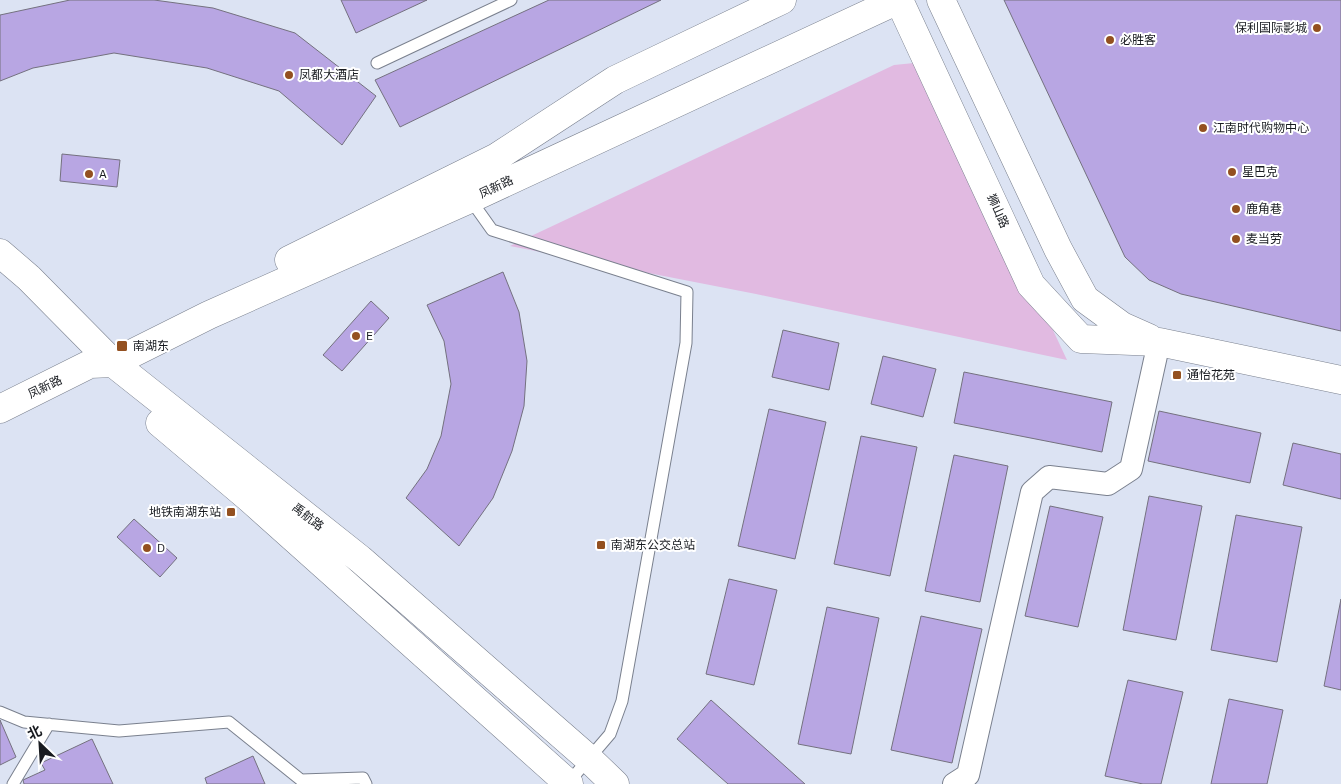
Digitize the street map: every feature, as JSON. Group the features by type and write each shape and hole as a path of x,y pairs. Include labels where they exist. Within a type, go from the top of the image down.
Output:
{"main road":[{"name":"凤新路","path":"0,409 102,359 350,230 497,157 615,80 782,0"},
{"name":"凤新路","path":"102,359 209,315 470,199 899,0"},
{"name":"狮山路","path":"899,0 1031,285 1081,339 1160,342 1341,380"},
{"name":"狮山路","path":"941,0 1058,249 1085,298 1122,326 1160,342"},
{"name":"禹航路","path":"0,253 29,278 102,359 249,498 569,783"},
{"name":"禹航路","path":"0,278 360,559 589,759 615,784"}],"street":[{"path":"954,784 968,775 1032,492 1049,478 1108,484 1131,469 1160,342"}],"lane":[{"path":"378,63 511,0"},
{"path":"470,199 492,230 687,292 686,342 622,701 610,734 569,783"},
{"path":"0,712 24,722 118,731 229,722 300,782 363,778 366,784"},
{"path":"13,784 49,724"}],"shaded area":[{"path":"924,62 940,89 1067,360 756,294 510,246 894,65"}],"building":[{"name":"凤都大酒店","path":"70,0 154,0 213,8 295,33 376,96 342,145 279,91 207,68 114,53 33,68 0,81 0,15"},
{"path":"341,0 427,0 356,33"},
{"path":"549,0 661,0 400,127 375,80"},
{"name":"江南时代购物中心","path":"1004,0 1341,0 1341,331 1181,294 1149,280 1125,257"},
{"name":"A","path":"62,154 120,160 117,187 60,181"},
{"path":"503,272 519,312 527,361 524,406 512,451 493,498 459,546 406,498 427,469 441,436 451,384 444,341 427,305"},
{"name":"E","path":"371,301 389,318 342,371 323,355"},
{"path":"783,330 839,343 829,390 772,377"},
{"path":"883,356 936,369 923,417 871,404"},
{"path":"964,372 1112,402 1102,452 954,423"},
{"path":"769,409 826,422 795,559 738,546"},
{"path":"1159,411 1261,433 1250,483 1148,461"},
{"path":"861,436 917,447 890,576 834,564"},
{"path":"1293,443 1341,454 1341,499 1283,485"},
{"path":"954,455 1008,466 980,602 925,591"},
{"path":"1149,496 1202,506 1176,640 1123,630"},
{"path":"1050,506 1103,517 1078,627 1025,616"},
{"path":"1236,515 1302,527 1277,662 1211,650"},
{"name":"D","path":"134,519 177,558 160,577 117,537"},
{"path":"729,579 777,590 754,685 706,674"},
{"path":"1341,599 1341,690 1324,686"},
{"path":"827,607 879,618 851,754 798,744"},
{"path":"921,616 982,629 952,763 891,750"},
{"path":"1128,680 1183,692 1161,784 1143,784 1105,776"},
{"path":"1229,699 1283,710 1267,784 1211,784"},
{"path":"711,700 805,784 728,784 677,739"},
{"path":"0,720 16,757 0,765"},
{"path":"92,739 113,784 24,784 23,780 45,770 41,763"},
{"path":"253,756 265,784 207,784 205,778"}],"place":[{"name":"保利国际影城","path":"1317,28"},
{"name":"必胜客","path":"1110,40"},
{"name":"凤都大酒店","path":"289,75"},
{"name":"江南时代购物中心","path":"1203,128"},
{"name":"星巴克","path":"1232,172"},
{"name":"A","path":"89,174"},
{"name":"鹿角巷","path":"1236,209"},
{"name":"麦当劳","path":"1236,239"},
{"name":"E","path":"356,336"},
{"name":"南湖东","path":"122,346"},
{"name":"通怡花苑","path":"1177,375"},
{"name":"地铁南湖东站","path":"231,512"},
{"name":"南湖东公交总站","path":"601,545"},
{"name":"D","path":"147,548"}]}
